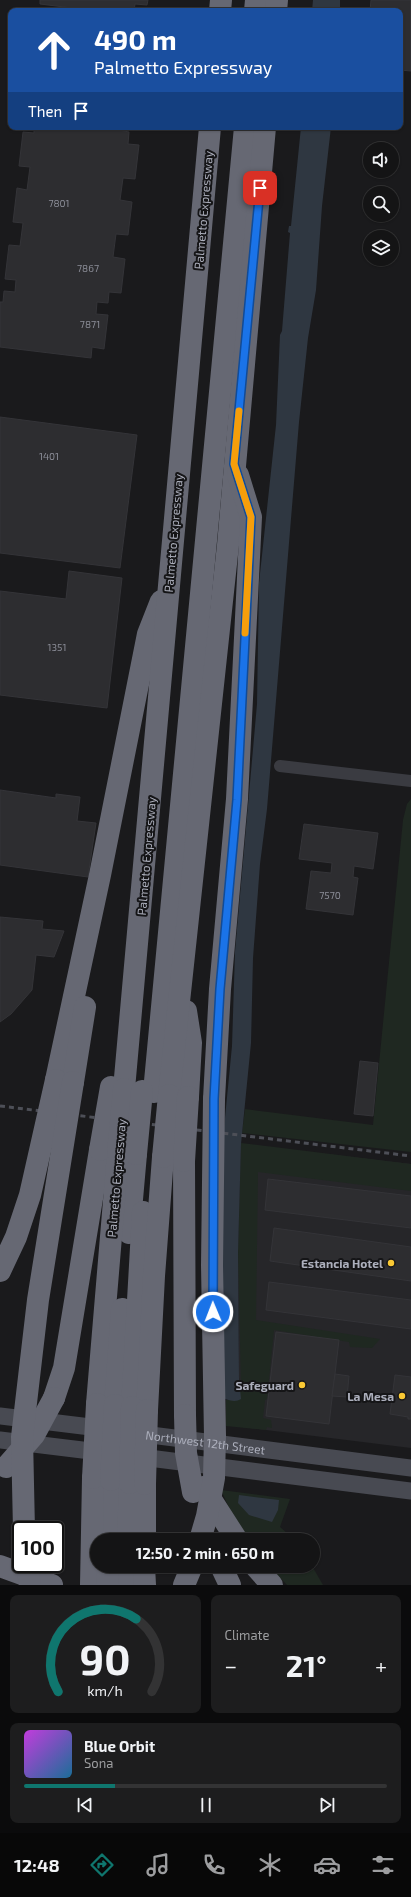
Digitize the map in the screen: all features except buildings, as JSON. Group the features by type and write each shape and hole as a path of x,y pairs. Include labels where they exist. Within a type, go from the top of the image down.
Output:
{"highway":[{"name":"Palmetto Expressway","path":"148,1092 127,1060 210,130"},
{"path":"148,1092 231,130"},
{"path":"3,1469 34,1435 54,1398 141,1155 245,130"},
{"name":"Palmetto Expressway","path":"91,1585 120,1481 123,1406 141,1155 148,1092 182,984 228,546 234,464 265,130"},
{"path":"202,1533 207,1516 214,1478 215,1443 212,1265 214,1099 220,989 237,800 251,517 234,464"},
{"path":"0,1271 16,1237 64,1081 92,961 100,875 148,634 169,580"},
{"path":"24,1521 22,1437 64,1081"},
{"name":"Palmetto Expressway","path":"141,1155 154,1276 123,1406 120,1481 142,1533"},
{"path":"141,1155 185,1415 186,1453 198,1489 208,1533"},
{"path":"109,1533 120,1481"},
{"path":"120,1481 127,1533"},
{"path":"198,1489 232,1533"},
{"path":"0,1566 42,1584"},
{"path":"34,1573 42,1584"},
{"path":"107,1585 108,1573"},
{"path":"129,1573 129,1585"},
{"path":"144,1573 145,1585"},
{"path":"184,1585 189,1573"},
{"path":"224,1573 230,1585"},
{"path":"261,1573 272,1585"}],"main road":[{"name":"Northwest 12th Street","path":"0,1416 411,1468"},
{"name":"Northwest 12th Street","path":"0,1440 411,1491"}],"street":[{"path":"280,766 411,781"}],"shaded area":[{"path":"313,0 340,0 340,8 312,8"},
{"path":"301,130 331,130 322,206 316,290 308,338 299,422 267,809 260,864 253,958 251,1043 241,1144 238,1253 239,1378 241,1399 233,1401 220,1396 224,1128 232,1046 235,952 257,704 259,583 276,425 280,335 282,331 290,233 288,232 289,226 291,226"},
{"path":"411,799 411,1152 242,1133 245,1109 373,1125 403,820 407,804"},
{"path":"241,1143 411,1164 411,1191 258,1172 256,1320 380,1339 372,1348 350,1347 349,1342 274,1330 267,1399 265,1400 263,1418 271,1420 272,1428 267,1427 266,1430 226,1426 226,1400 235,1400 241,1385 238,1253"},
{"path":"241,1144 411,1164 411,1448 242,1427 242,1396 239,1378 238,1253"},
{"path":"221,1490 290,1499 280,1527 287,1533 245,1533 232,1514"},
{"path":"239,1495 279,1500 278,1510 272,1522 249,1515 238,1503"},
{"path":"276,1573 316,1573 323,1585 287,1585"}],"railway":[{"path":"0,1106 411,1156"}],"slow traffic":[{"path":"239,411 234,464 251,517 245,633"}],"place":[{"name":"Estancia Hotel","path":"391,1263"},
{"name":"Safeguard","path":"302,1385"},
{"name":"La Mesa","path":"402,1396"}],"route":[{"path":"213,1312 212,1265 214,1099 220,989 237,800 251,517 234,464 260,188"}]}
